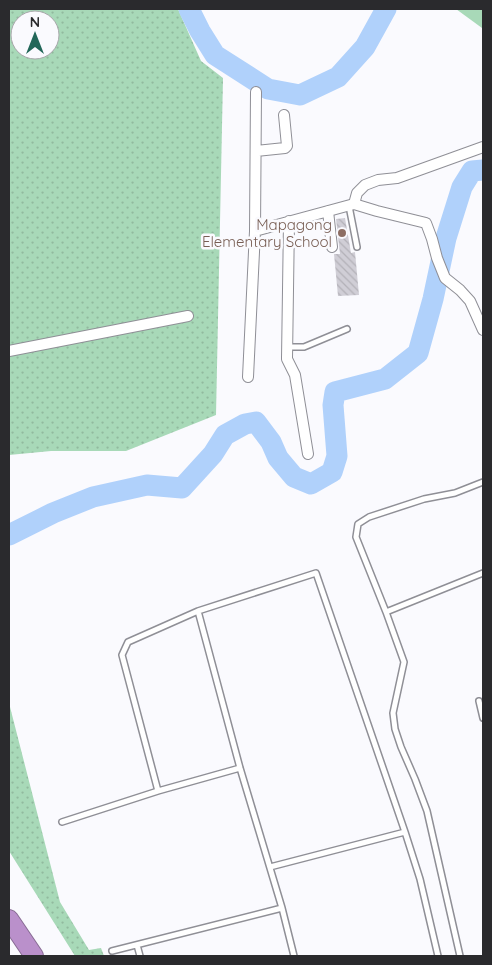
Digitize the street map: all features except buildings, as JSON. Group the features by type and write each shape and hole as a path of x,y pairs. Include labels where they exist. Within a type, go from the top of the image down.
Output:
{"highway":[{"path":"9,919 34,956"}],"street":[{"path":"248,377 255,231 256,92"},
{"path":"256,151 285,148 287,146 284,114"},
{"path":"352,204 357,193 365,185 378,180 397,178 483,147"},
{"path":"255,231 352,204 426,223 445,278 470,301 483,330"},
{"path":"328,211 332,247"},
{"path":"289,221 287,359 295,375 308,454"},
{"path":"9,351 188,316"}],"lane":[{"path":"352,204 357,246"},
{"path":"287,347 304,347 347,329"},
{"path":"460,956 426,811 396,729 393,713 404,662 356,537 358,524 369,517 424,499 455,494 483,482"},
{"path":"158,791 122,655 128,642 198,611 316,573 420,879 438,956"},
{"path":"386,612 483,573"},
{"path":"198,611 240,768 282,908 294,956"},
{"path":"479,701 483,718"},
{"path":"62,822 158,791 240,768"},
{"path":"270,867 405,832"},
{"path":"112,951 282,908"},
{"path":"137,945 140,956"}],"green space":[{"path":"9,9 178,9 201,61 223,78 216,415 126,451 51,451 9,455"},
{"path":"456,9 483,9 482,28"},
{"path":"9,703 60,902 89,950 101,948 104,956 75,956 9,851"}],"waterway":[{"path":"189,9 215,55 268,89 300,95 338,77 365,47 386,9"},
{"path":"9,535 53,513 93,497 147,485 182,488 213,454 225,435 245,424 256,422 271,442 278,458 294,477 311,484 332,472 337,456 333,405 335,392 385,379 418,353 433,299 446,238 462,187 472,171 483,170"}],"place":[{"name":"Mapagong Elementary School","path":"342,233"}]}
